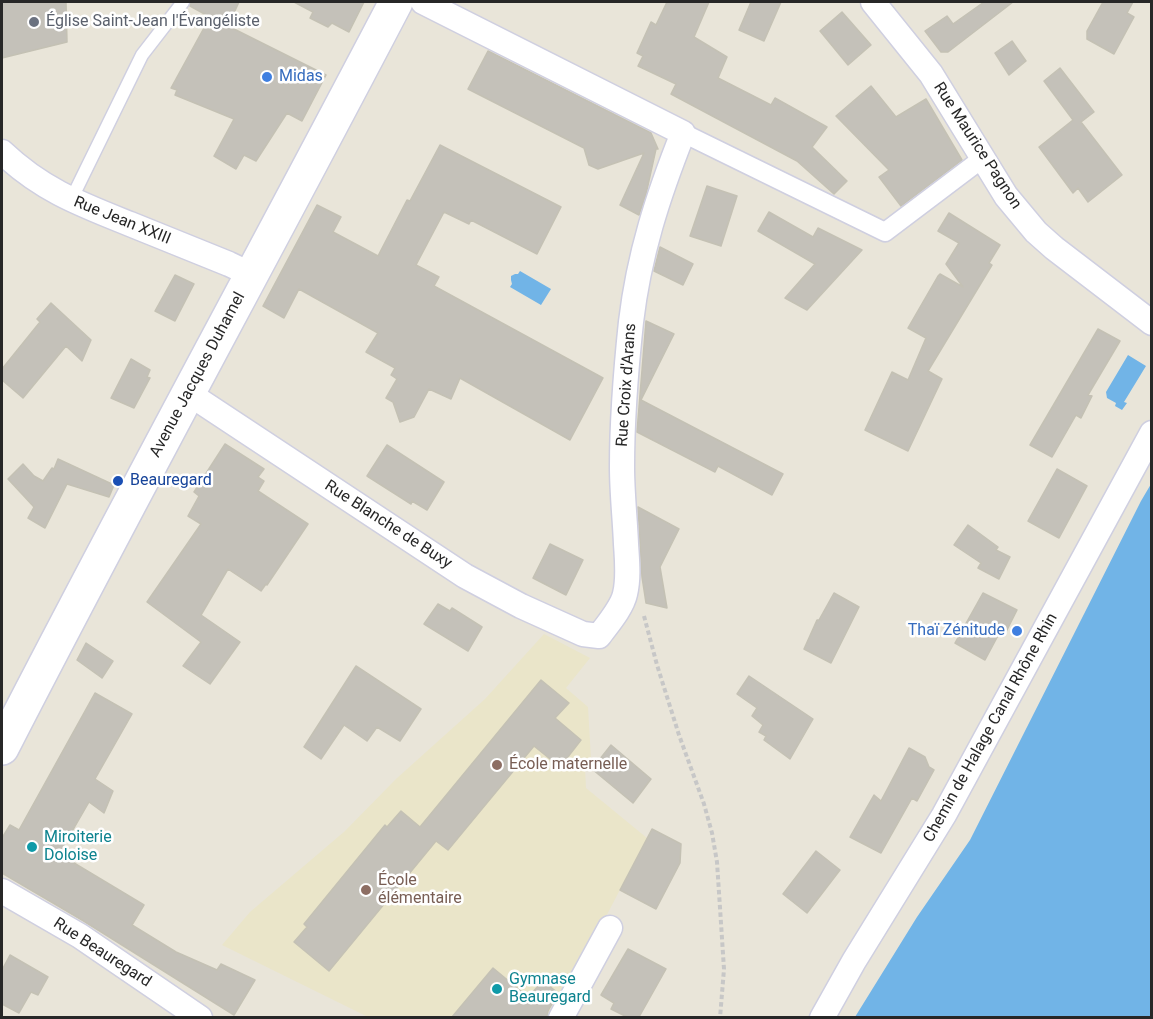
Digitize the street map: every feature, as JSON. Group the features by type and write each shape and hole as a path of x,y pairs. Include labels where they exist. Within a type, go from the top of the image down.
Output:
{"main road":[{"name":"Avenue Jacques Duhamel","path":"2,748 396,2"}],"street":[{"path":"423,2 682,133 885,232 983,158"},
{"name":"Rue Maurice Pagnon","path":"873,2 931,74 1006,196 1036,232 1152,323"},
{"name":"Rue Croix d'Arans","path":"598,636 612,619 625,596 627,567 622,467 631,321 644,246 661,189 682,133"},
{"name":"Rue Jean XXIII","path":"2,152 17,167 71,200 229,264 252,276"},
{"name":"Rue Blanche de Buxy","path":"188,393 465,576 531,611 583,634 598,636"},
{"name":"Chemin de Halage Canal Rhône Rhin","path":"822,1017 944,815 1152,433"},
{"name":"Rue Beauregard","path":"2,891 80,936 200,1017"},
{"path":"561,1017 610,928"}],"lane":[{"path":"71,200 142,55 183,2"}],"path":[{"path":"625,596 640,599 657,665 712,833 717,862 724,969 720,1017"}],"shaded area":[{"path":"544,634 590,658 566,688 588,707 591,759 585,767 586,788 647,838 566,993 550,1017 368,1017 222,945 250,912 345,831 396,779 485,699"}],"water":[{"path":"520,271 551,289 541,305 510,287 511,276"},
{"path":"1128,355 1146,366 1124,402 1127,403 1122,410 1107,398 1106,392"},
{"path":"1151,484 1151,1017 855,1017 917,917 970,840"}],"building":[{"name":"Église Saint-Jean l'Évangéliste","path":"2,2 66,2 67,42 2,58"},
{"path":"191,2 239,2 228,26 326,75 302,121 287,113 256,161 244,155 236,169 214,156 234,119 175,95 177,90 171,88 210,17 190,6"},
{"path":"294,2 364,2 349,32 332,23 328,27 310,18 313,12"},
{"path":"667,2 709,2 694,37 727,57 718,78 771,105 775,98 827,127 812,147 847,181 834,194 797,161 671,94 676,84 638,66 643,56 637,53 651,22 656,25"},
{"path":"751,2 781,2 764,41 739,30"},
{"path":"984,2 1013,2 948,52 941,52 925,31 947,16 953,24"},
{"path":"1103,2 1133,2 1127,13 1134,17 1114,54 1087,39 1087,31"},
{"path":"842,12 871,45 848,65 820,31"},
{"path":"1012,41 1026,61 1009,75 995,53"},
{"path":"488,51 651,133 658,149 656,149 639,215 620,205 644,153 598,169 589,165 584,148 468,89"},
{"path":"1060,68 1094,112 1081,122 1122,175 1088,202 1078,188 1073,193 1039,147 1073,120 1044,81"},
{"path":"871,86 896,117 926,99 962,160 901,206 879,177 889,170 836,116"},
{"path":"440,145 561,207 537,254 471,220 469,224 444,212 416,265 439,277 434,286 603,378 570,440 460,378 451,399 429,389 414,417 400,422 393,402 386,398 397,379 391,375 395,368 366,352 378,333 299,289 284,318 263,306 317,205 341,217 333,232 378,256 407,200 410,201"},
{"path":"707,186 737,196 721,246 690,236"},
{"path":"769,212 813,237 818,228 862,250 807,310 785,298 815,264 758,231"},
{"path":"949,213 1000,245 989,263 992,265 928,371 942,379 908,451 865,430 892,372 908,380 926,338 908,328 938,276 940,274 963,287 946,264 959,243 938,231"},
{"path":"660,247 693,264 683,285 654,271"},
{"path":"175,275 194,284 175,321 155,311"},
{"path":"51,303 91,340 82,361 66,346 23,398 2,380 2,369 40,322 37,319"},
{"path":"646,321 674,334 641,400 783,474 772,495 718,466 715,472 637,432"},
{"path":"1098,329 1120,341 1088,395 1092,396 1081,418 1076,415 1052,457 1030,445"},
{"path":"131,359 150,370 147,377 150,378 134,408 111,398"},
{"path":"225,444 264,469 258,477 264,481 258,491 308,524 261,591 228,569 201,615 240,642 210,684 183,666 201,642 147,602 201,524 188,516 199,496 194,492"},
{"path":"387,445 444,482 427,510 412,501 411,504 367,476"},
{"path":"58,459 114,485 109,497 67,484 45,528 28,518 34,507 8,479 23,464 34,476 43,481 52,468 54,469"},
{"path":"1057,469 1087,486 1059,538 1028,521"},
{"path":"638,507 679,529 660,567 667,608 646,603 642,577"},
{"path":"968,525 998,547 996,550 1010,557 999,579 978,568 981,563 954,545"},
{"path":"550,544 583,560 566,595 533,578"},
{"path":"834,593 859,607 831,663 804,649 817,620"},
{"path":"983,593 1017,610 1006,632 1001,630 985,660 955,643"},
{"path":"438,604 450,611 452,608 482,627 468,651 424,624"},
{"path":"86,643 113,661 102,678 77,660"},
{"path":"356,666 421,709 400,741 377,727 367,741 344,725 321,759 304,747"},
{"path":"749,676 813,719 790,759 764,740 766,736 759,732 763,725 752,716 757,708 737,694"},
{"path":"541,680 569,703 555,718 581,740 560,767 534,746 448,850 436,841 329,971 294,942 307,927 304,924 385,825 387,827 401,811 420,827"},
{"path":"95,693 132,714 95,779 113,791 104,813 89,802 59,854 144,905 132,925 176,952 217,970 221,964 255,980 234,1015 2,873 2,838 10,825 19,830"},
{"path":"611,745 651,779 633,803 592,769"},
{"path":"909,748 925,757 929,767 934,770 917,801 912,798 881,853 850,837 874,795 881,801"},
{"path":"652,829 681,844 680,863 656,909 620,890"},
{"path":"816,851 840,870 807,913 783,894"},
{"path":"628,949 666,969 639,1017 627,1017 611,1009 614,1003 601,995"},
{"path":"10,955 48,977 38,995 31,992 19,1013 2,1004 2,970"},
{"name":"Gymnase Beauregard","path":"493,968 528,997 543,981 558,993 547,1017 452,1017"}],"place":[{"name":"Église Saint-Jean l'Évangéliste","path":"34,22"},
{"name":"Midas","path":"267,77"},
{"name":"Beauregard","path":"118,481"},
{"name":"Thaï Zénitude","path":"1017,631"},
{"name":"École maternelle","path":"497,765"},
{"name":"Miroiterie Doloise","path":"32,847"},
{"name":"École élémentaire","path":"366,890"},
{"name":"Gymnase Beauregard","path":"497,989"}]}
